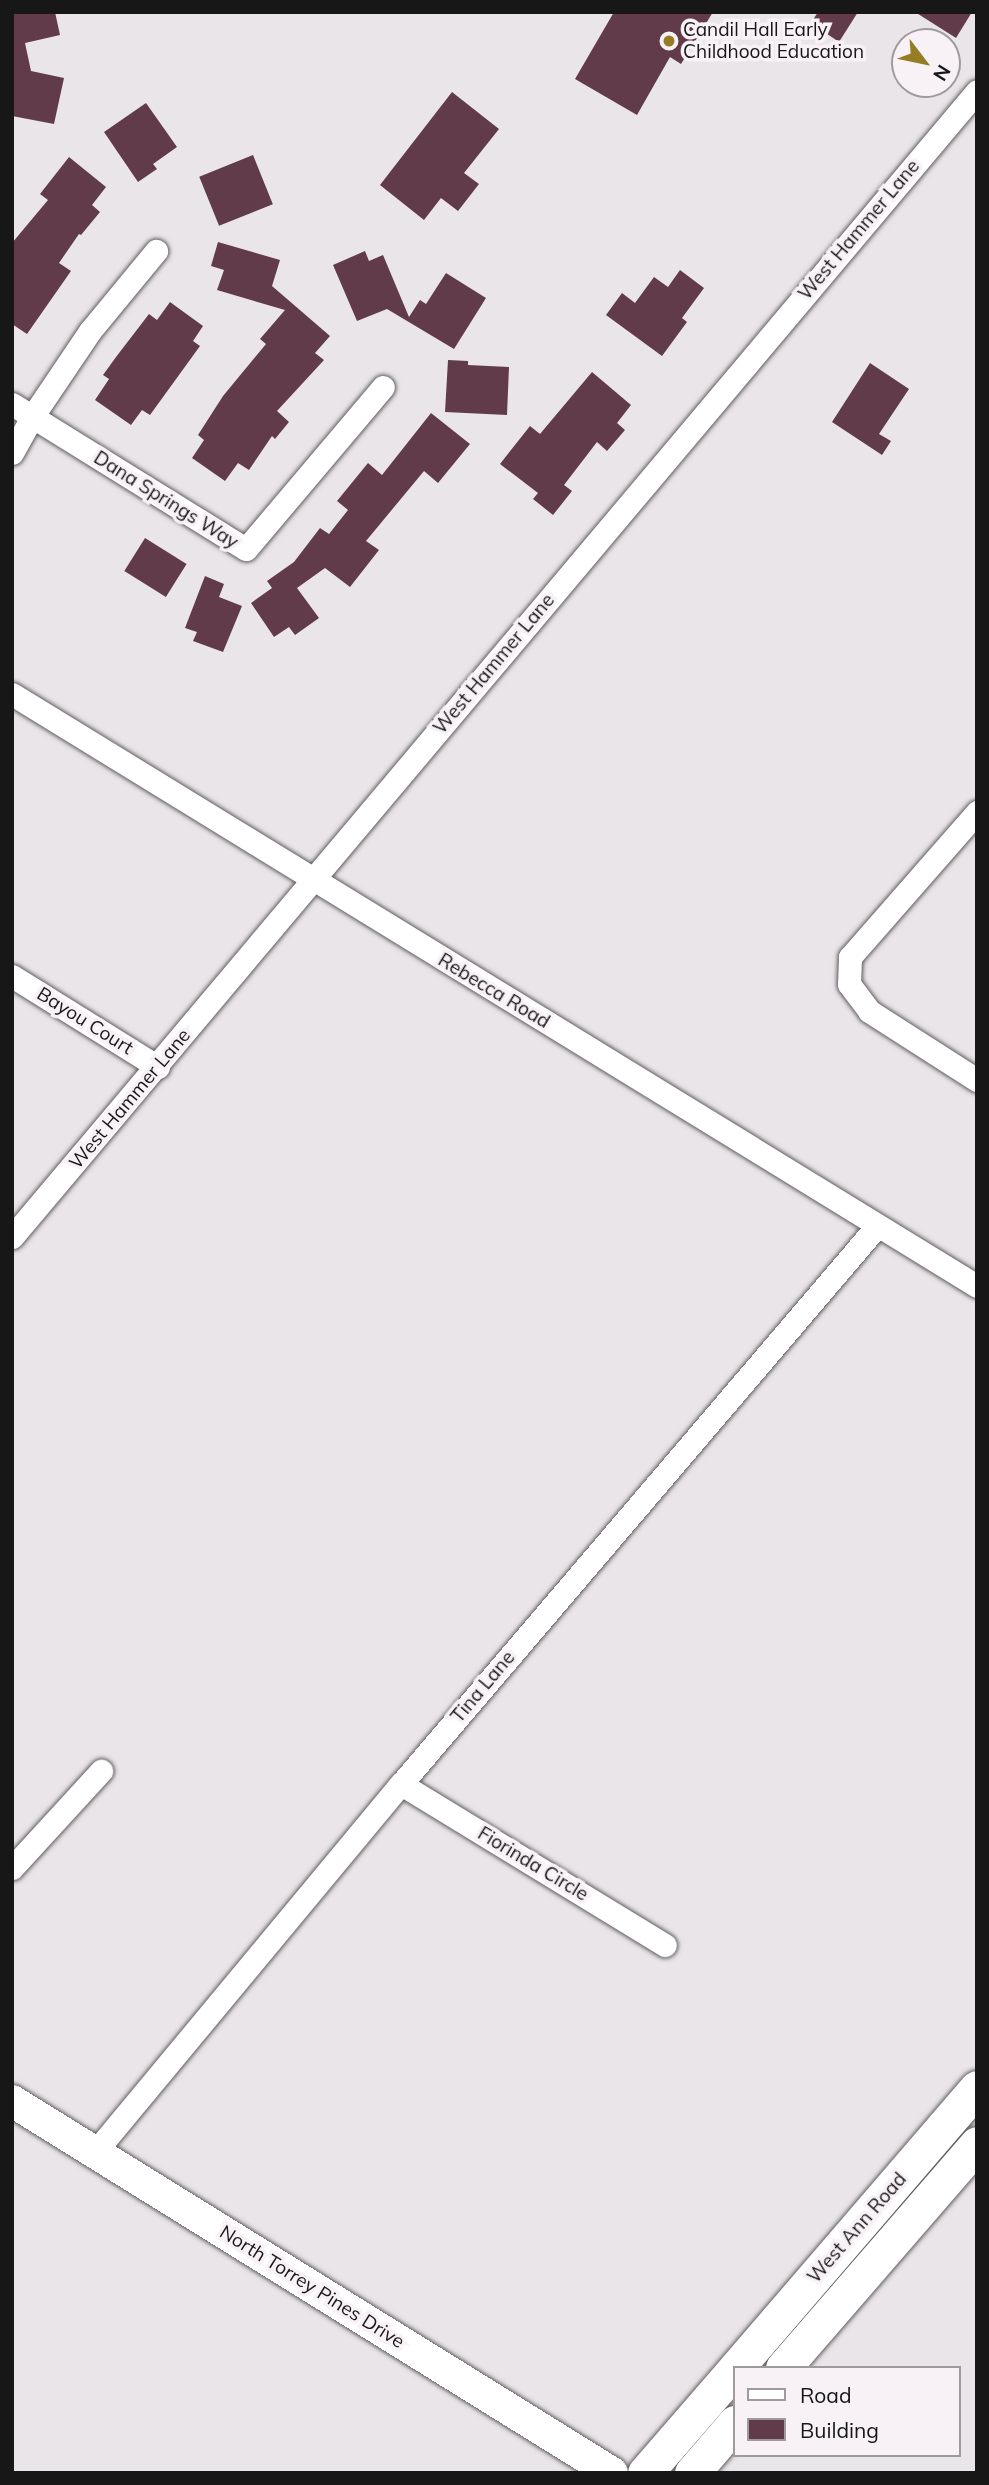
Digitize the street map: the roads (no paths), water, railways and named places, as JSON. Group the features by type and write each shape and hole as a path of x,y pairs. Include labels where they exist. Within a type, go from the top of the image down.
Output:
{"main road":[{"name":"West Ann Road","path":"738,2366 977,2088"},
{"name":"West Ann Road","path":"785,2366 977,2144"},
{"name":"West Ann Road","path":"645,2473 734,2370"},
{"path":"692,2473 734,2424"}],"street":[{"name":"West Hammer Lane","path":"12,1237 158,1067 312,880 977,91"},
{"path":"12,453 32,417 90,331 156,251"},
{"name":"Dana Springs Way","path":"12,404 246,549 383,387"},
{"name":"Rebecca Road","path":"12,694 977,1286"},
{"path":"977,812 849,957 849,984 869,1011 977,1080"},
{"name":"Bayou Court","path":"12,976 158,1067"},
{"name":"Tina Lane","path":"95,2152 401,1784 877,1226"},
{"path":"12,1868 101,1771"},
{"name":"Fiorinda Circle","path":"401,1784 665,1945"},
{"name":"North Torrey Pines Drive","path":"12,2101 612,2473"}],"place":[{"name":"Candil Hall Early Childhood Education","path":"669,41"}]}
